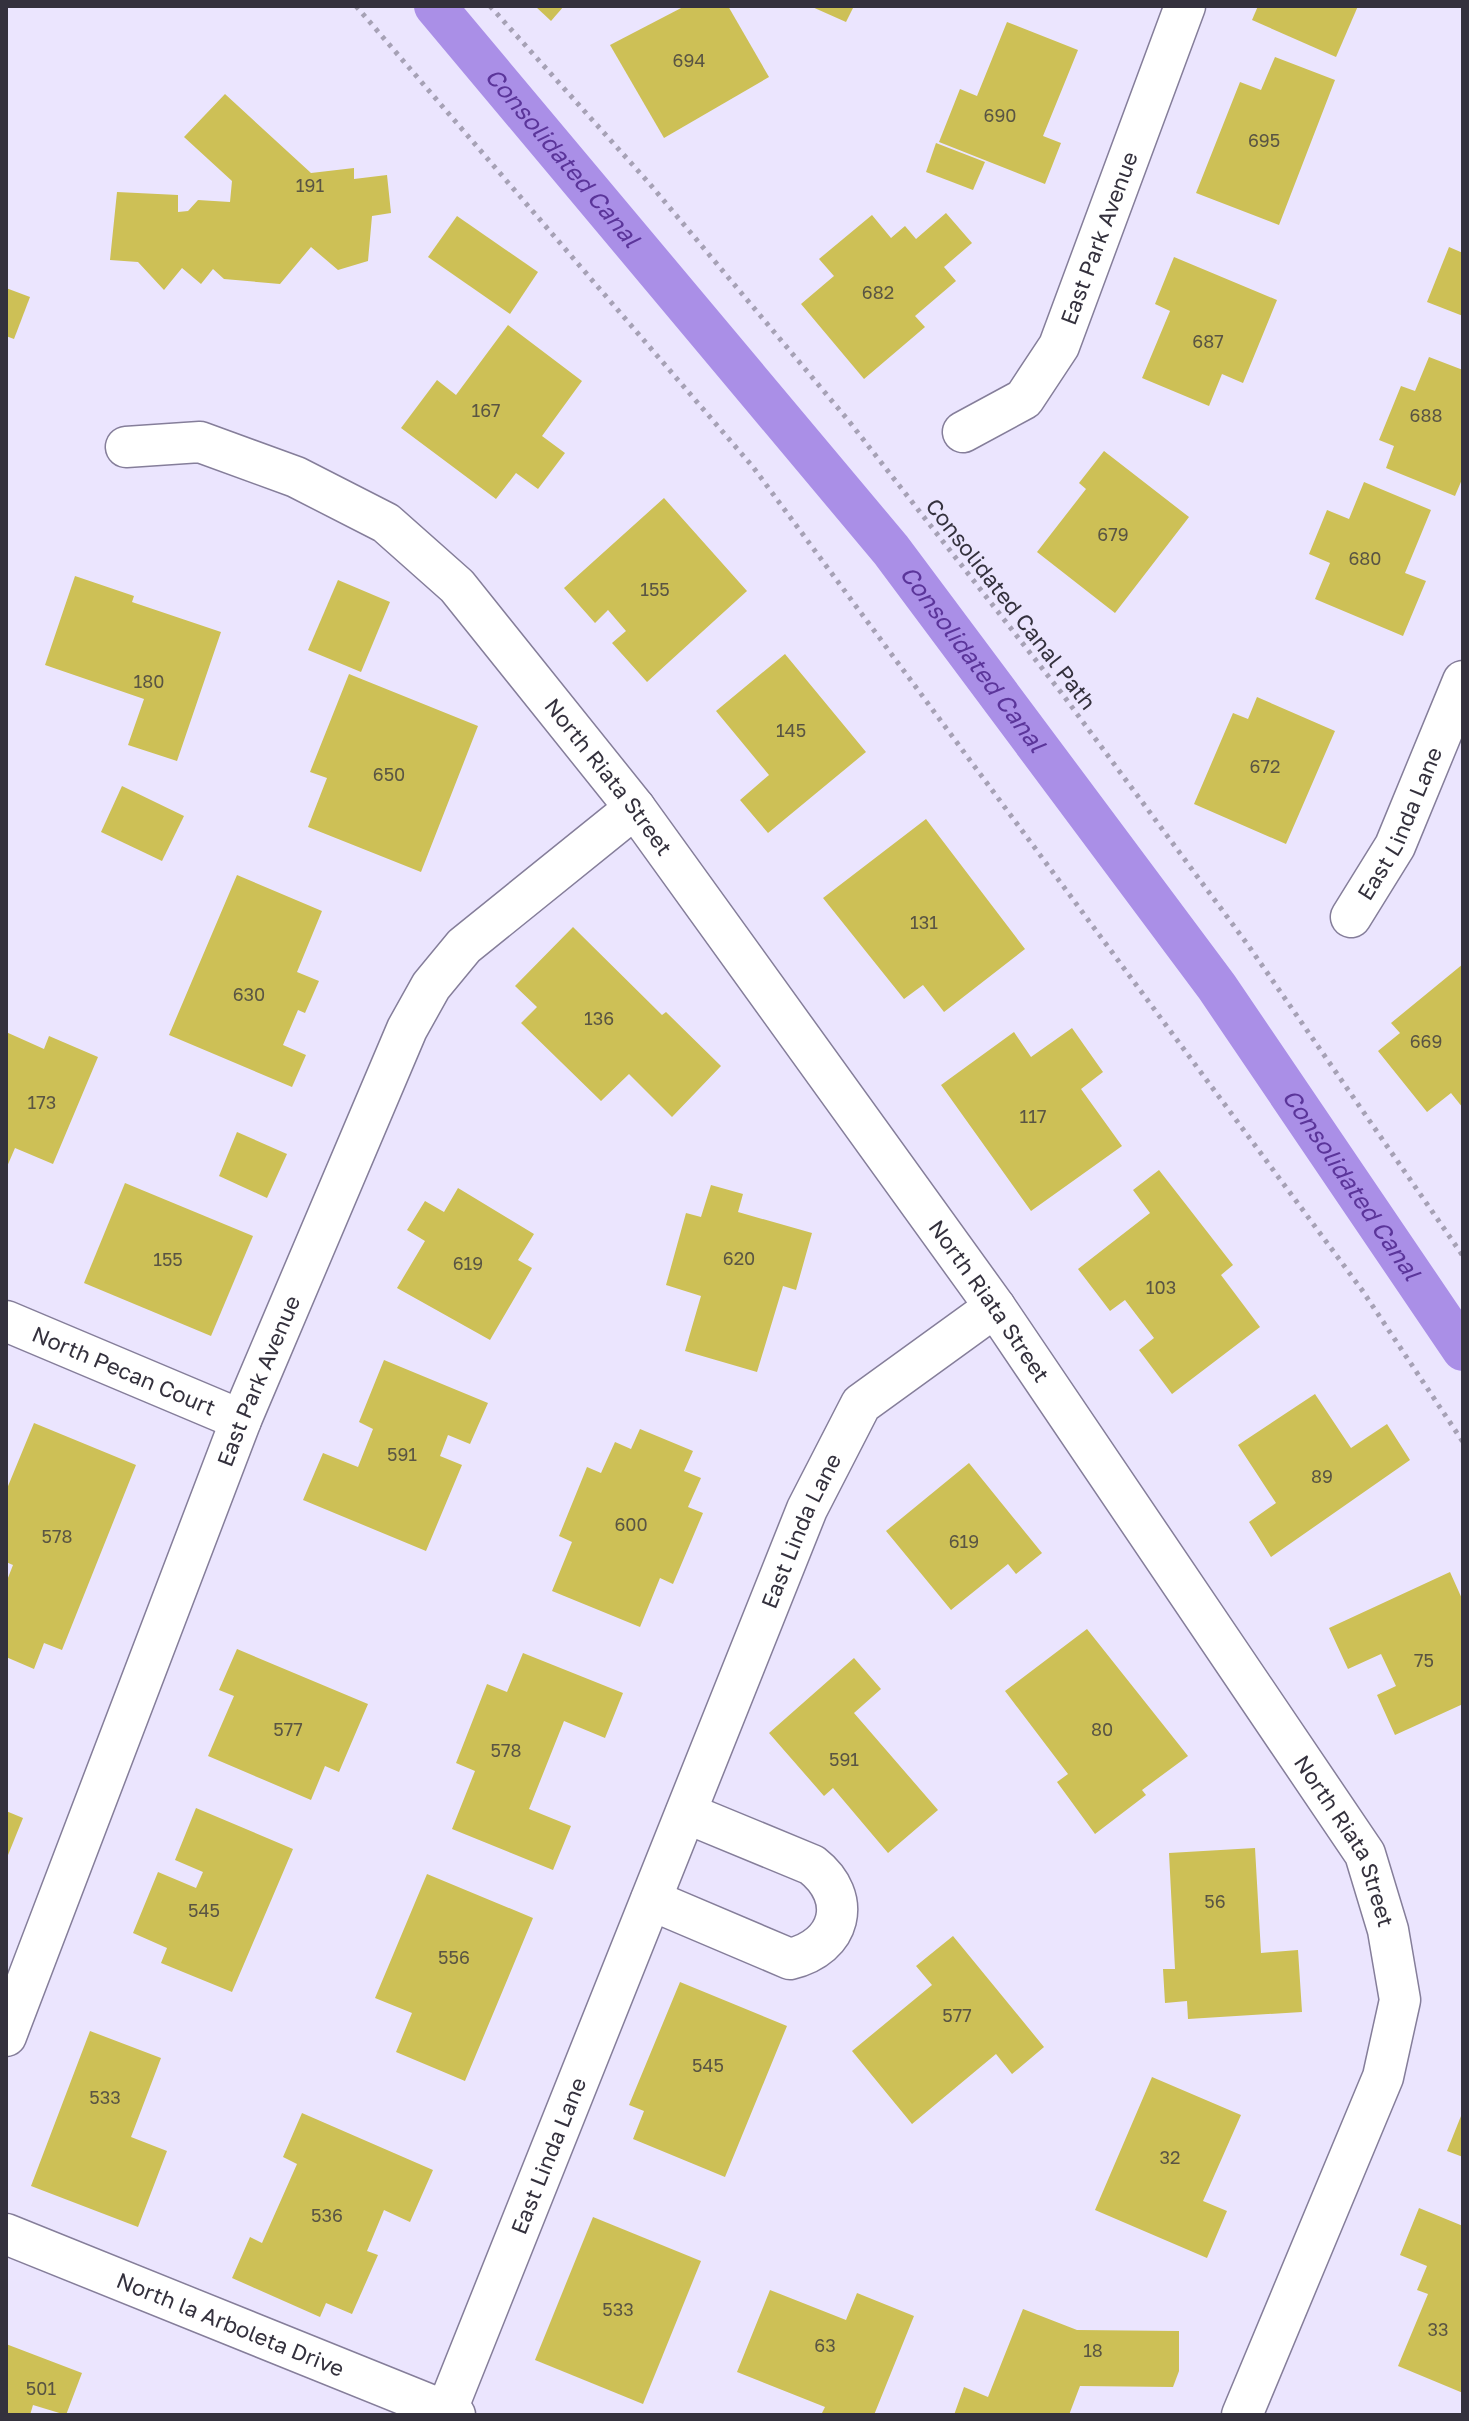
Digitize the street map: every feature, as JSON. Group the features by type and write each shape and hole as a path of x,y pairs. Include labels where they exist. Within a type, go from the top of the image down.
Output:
{"street":[{"name":"East Park Avenue","path":"963,432 1024,399 1059,346 1185,6"},
{"name":"North Riata Street","path":"126,447 200,442 296,477 386,523 457,586 635,808 995,1307 1365,1854 1388,1930 1400,2000 1383,2077 1242,2415"},
{"name":"East Linda Lane","path":"1351,917 1395,846 1463,681"},
{"name":"East Park Avenue","path":"7,2031 241,1420 407,1029 431,986 464,946 635,808"},
{"name":"East Linda Lane","path":"450,2414 807,1509 861,1404 995,1307"},
{"name":"North Pecan Court","path":"6,1321 241,1420"},
{"path":"651,1900 790,1959 807,1955 825,1941 837,1922 838,1904 829,1878 812,1865 686,1813"},
{"name":"North la Arboleta Drive","path":"6,2234 450,2414"}],"path":[{"path":"356,6 753,467 1362,1290 1463,1442"},
{"name":"Consolidated Canal Path","path":"490,6 649,183 848,420 1043,670 1248,945 1463,1256"}],"building":[{"path":"535,6 564,6 551,21"},
{"path":"685,6 728,6 769,77 664,138 610,45"},
{"path":"810,6 854,6 846,22"},
{"path":"1258,6 1358,6 1336,57 1252,20"},
{"path":"1007,22 1078,50 1043,136 1061,143 1045,184 939,142 960,89 977,96"},
{"path":"1275,57 1335,80 1279,225 1196,193 1240,82 1261,90"},
{"path":"225,94 311,173 354,168 354,179 387,175 391,213 372,216 368,261 338,270 311,247 280,284 224,279 213,269 201,284 182,268 164,290 138,262 110,260 117,192 178,195 178,212 188,211 198,200 230,202 232,181 184,137"},
{"path":"936,143 985,162 973,190 926,172"},
{"path":"946,213 972,243 944,267 956,281 915,316 925,327 864,379 801,304 834,276 819,259 872,215 891,238 905,226 916,239"},
{"path":"457,216 538,272 510,314 428,257"},
{"path":"1449,247 1463,253 1463,316 1427,302"},
{"path":"1174,257 1277,300 1243,383 1222,374 1209,406 1142,378 1170,311 1155,304"},
{"path":"6,288 30,297 14,339 6,336"},
{"path":"508,325 582,381 542,436 565,453 538,489 516,473 496,499 401,428 437,380 456,395"},
{"path":"1429,357 1463,370 1463,477 1455,496 1386,468 1394,446 1379,440 1401,386 1415,391"},
{"path":"1104,451 1189,517 1115,613 1037,552 1086,489 1079,483"},
{"path":"1364,482 1431,510 1405,573 1426,581 1403,636 1315,599 1330,563 1309,554 1327,510 1349,519"},
{"path":"664,498 747,591 647,682 612,643 626,631 608,610 595,623 564,588"},
{"path":"75,576 134,596 132,602 221,632 177,761 128,745 144,699 45,665"},
{"path":"338,580 390,602 361,672 308,650"},
{"path":"785,654 866,752 768,833 740,800 769,775 716,711"},
{"path":"349,674 478,726 421,872 308,827 327,778 310,772"},
{"path":"1257,697 1335,731 1286,844 1194,804 1233,713 1248,719"},
{"path":"122,786 184,816 162,861 101,832"},
{"path":"926,819 1025,949 944,1012 923,985 904,999 823,898"},
{"path":"237,875 322,911 297,972 319,981 305,1013 298,1010 283,1045 306,1055 292,1087 169,1035"},
{"path":"573,927 662,1015 666,1012 721,1066 672,1117 629,1074 601,1101 521,1023 537,1007 515,986"},
{"path":"1463,964 1463,1108 1451,1093 1427,1112 1378,1051 1400,1033 1391,1023"},
{"path":"1072,1028 1103,1072 1081,1089 1122,1146 1031,1211 941,1085 1014,1032 1031,1057"},
{"path":"6,1032 44,1049 49,1036 98,1057 53,1164 15,1148 6,1169"},
{"path":"237,1132 287,1154 267,1198 219,1176"},
{"path":"1159,1170 1233,1265 1221,1275 1260,1327 1172,1394 1139,1350 1154,1338 1125,1300 1110,1311 1078,1269 1150,1213 1133,1190"},
{"path":"125,1183 253,1236 211,1336 84,1283"},
{"path":"711,1185 743,1194 738,1212 812,1233 796,1290 783,1286 757,1372 685,1351 701,1296 666,1285 686,1213 701,1217"},
{"path":"458,1188 534,1234 518,1260 532,1268 490,1340 397,1288 425,1241 407,1230 425,1201 444,1212"},
{"path":"384,1360 488,1403 470,1444 448,1435 440,1456 462,1465 426,1551 303,1500 323,1453 358,1467 373,1429 359,1422"},
{"path":"1315,1394 1351,1448 1387,1424 1410,1460 1271,1557 1249,1522 1276,1503 1238,1445"},
{"path":"34,1423 136,1465 62,1650 44,1643 34,1669 6,1657 6,1583 13,1565 6,1562 6,1491"},
{"path":"640,1429 693,1451 684,1471 701,1478 688,1507 703,1513 673,1584 660,1578 640,1627 552,1591 572,1542 559,1536 587,1467 601,1473 615,1442 631,1449"},
{"path":"969,1463 1042,1553 1016,1574 1008,1564 951,1610 886,1531"},
{"path":"1450,1572 1463,1601 1463,1704 1395,1735 1377,1695 1396,1686 1381,1654 1348,1669 1329,1628"},
{"path":"1087,1629 1188,1756 1142,1790 1146,1795 1095,1834 1057,1782 1068,1774 1005,1691"},
{"path":"237,1649 368,1704 339,1772 325,1766 311,1800 208,1756 234,1696 219,1690"},
{"path":"523,1653 623,1693 605,1738 564,1721 529,1809 571,1826 553,1870 452,1829 475,1771 456,1763 487,1684 507,1692"},
{"path":"854,1658 881,1689 854,1713 938,1810 888,1853 833,1788 824,1796 769,1733"},
{"path":"196,1808 293,1849 232,1992 161,1963 167,1948 133,1933 158,1872 196,1888 203,1872 175,1860"},
{"path":"6,1811 23,1818 6,1860"},
{"path":"1255,1848 1261,1953 1298,1950 1302,2012 1188,2019 1187,2001 1165,2003 1163,1969 1175,1969 1169,1853"},
{"path":"427,1874 533,1918 465,2081 396,2052 412,2013 375,1998"},
{"path":"953,1936 1044,2047 1012,2074 996,2054 912,2124 852,2051 932,1985 916,1966"},
{"path":"680,1982 787,2026 725,2177 633,2139 644,2111 629,2105"},
{"path":"90,2031 161,2058 131,2137 167,2151 138,2227 31,2186"},
{"path":"1152,2077 1241,2115 1203,2201 1227,2211 1207,2258 1095,2210"},
{"path":"1463,2111 1463,2157 1447,2151"},
{"path":"302,2113 433,2170 410,2222 384,2210 367,2251 378,2255 352,2314 326,2303 320,2317 232,2278 250,2237 262,2243 297,2164 283,2157"},
{"path":"1419,2208 1463,2226 1463,2393 1398,2366 1428,2294 1417,2290 1427,2266 1400,2255"},
{"path":"593,2217 701,2261 643,2404 535,2360"},
{"path":"770,2290 846,2320 857,2293 914,2316 874,2415 821,2415 825,2407 737,2372"},
{"path":"1023,2309 1077,2330 1179,2331 1179,2371 1173,2387 1080,2386 1069,2415 954,2415 964,2387 988,2397"},
{"path":"6,2344 82,2373 66,2415 33,2405 30,2415 6,2415"}],"waterway":[{"name":"Consolidated Canal","path":"435,6 891,550 1217,987 1463,1350"}]}
